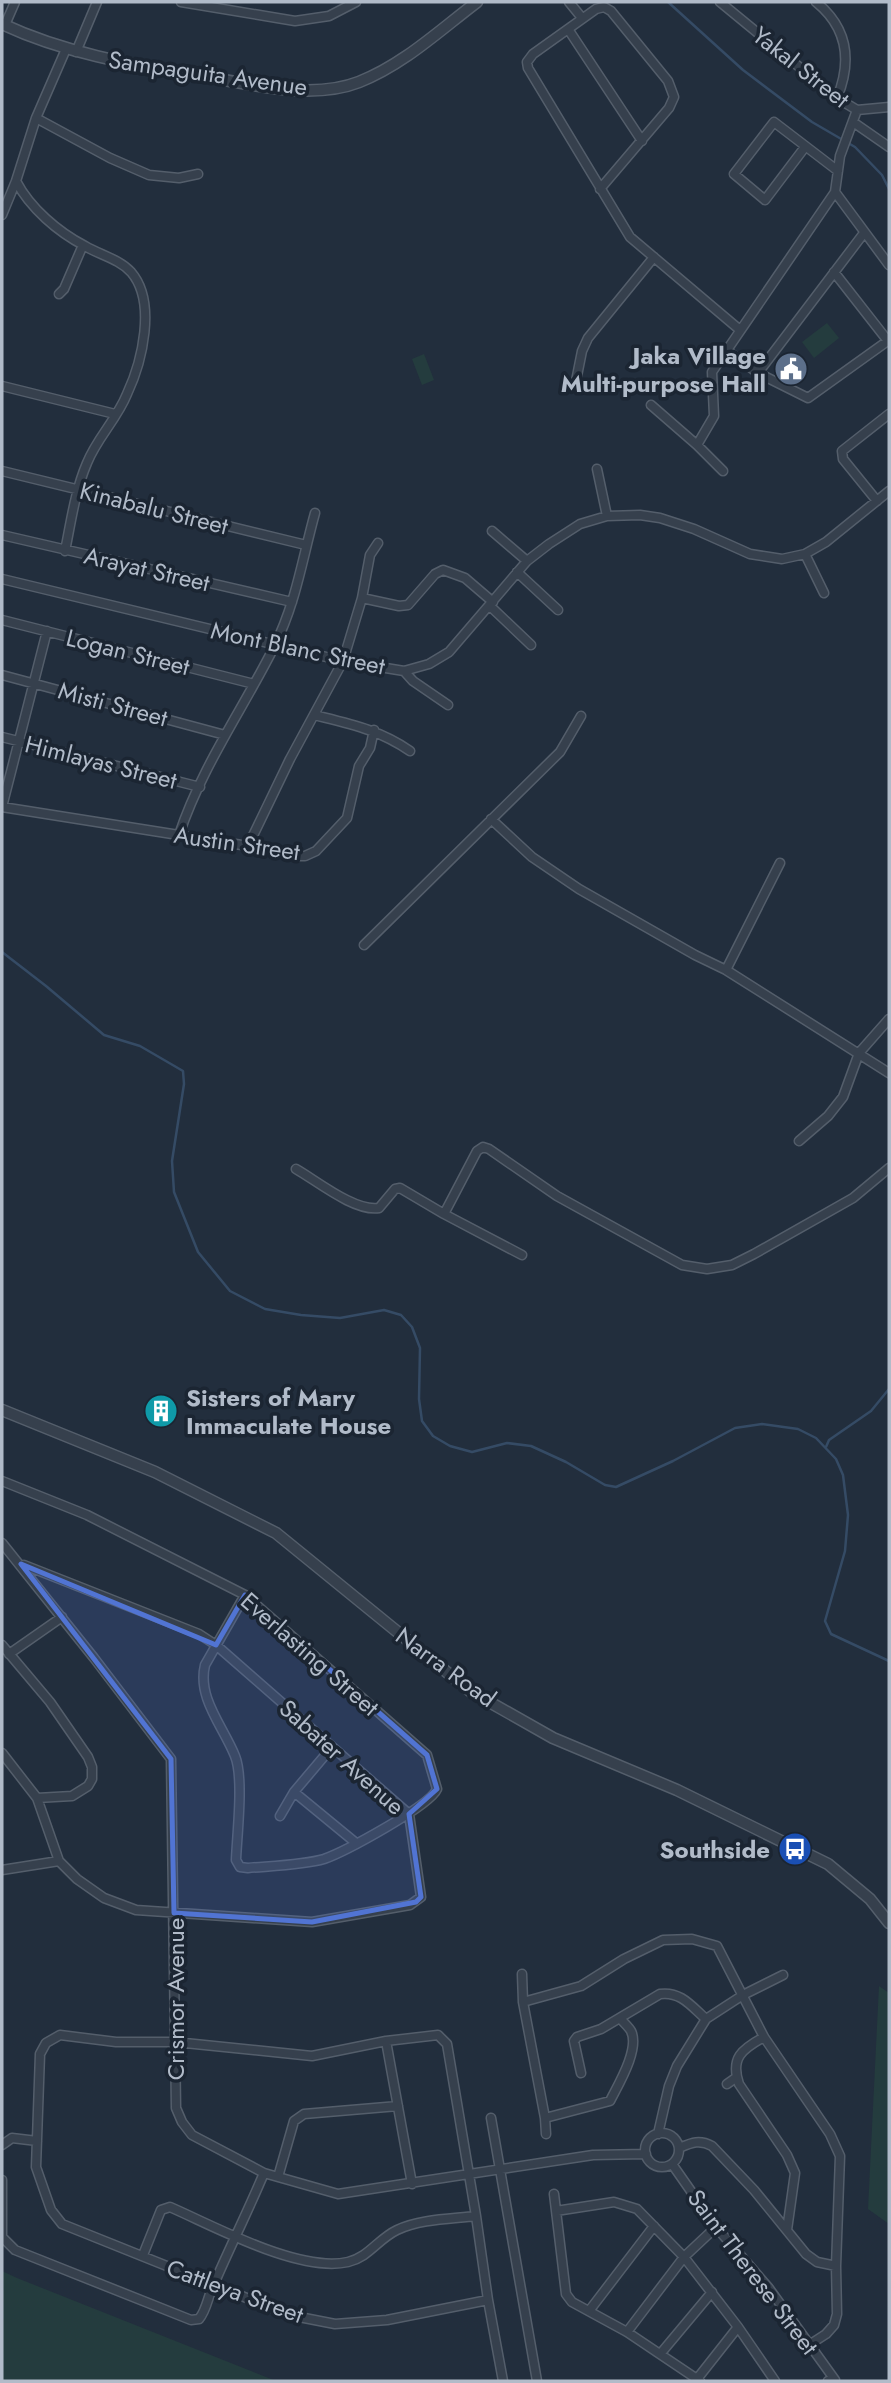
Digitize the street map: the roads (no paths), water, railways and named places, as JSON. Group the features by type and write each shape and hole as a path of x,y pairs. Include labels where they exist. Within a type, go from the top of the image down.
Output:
{"street":[{"path":"3,25 15,2"},
{"path":"2,215 36,118 97,2"},
{"path":"181,2 295,21 329,16 356,2"},
{"name":"Sampaguita Avenue","path":"3,25 71,50 132,65 291,89 337,89 358,83 386,69 477,2"},
{"path":"569,2 582,18"},
{"name":"Yakal Street","path":"720,2 837,98 857,110 889,107"},
{"path":"816,2 831,14 842,35 845,72 837,98"},
{"path":"600,189 669,108 674,97 672,88 608,8 600,7 533,54 527,62 531,73 600,189 630,237 740,330"},
{"path":"568,29 642,141"},
{"path":"697,445 714,415 712,372 835,192 840,156 857,110"},
{"path":"36,118 110,158 149,175 179,178 198,174"},
{"path":"805,147 765,200 734,174 774,122 838,171"},
{"path":"853,122 889,147"},
{"path":"16,181 31,203 48,219 83,245 124,265 142,289 144,298 142,350 127,397 99,438 86,464 65,551"},
{"path":"835,192 889,265"},
{"path":"758,373 864,233"},
{"path":"59,294 64,289 83,245"},
{"path":"575,386 582,351 588,338 654,257"},
{"path":"726,351 758,373 808,398 888,340 834,272"},
{"path":"2,386 115,414"},
{"path":"650,405 723,471"},
{"path":"877,501 844,459 842,450 889,414"},
{"path":"597,469 607,516"},
{"name":"Kinabalu Street","path":"2,471 306,545"},
{"name":"Mont Blanc Street","path":"2,579 343,661 404,671 429,664 449,652 527,561 580,524 607,516 640,515 675,522 750,554 782,559 805,554 826,542 889,491"},
{"path":"179,835 225,735 275,645 298,588 315,513"},
{"path":"492,531 527,561"},
{"name":"Arayat Street","path":"2,535 292,602"},
{"path":"248,846 343,661 362,598 370,555 378,543"},
{"path":"805,554 824,593"},
{"path":"362,598 399,606 408,605 435,574 443,570 465,578 531,646"},
{"path":"517,572 558,610"},
{"name":"Logan Street","path":"2,620 254,684"},
{"path":"2,807 47,631"},
{"path":"404,671 413,681 448,705"},
{"name":"Misti Street","path":"2,675 225,735"},
{"path":"314,715 374,730 392,738 410,751"},
{"path":"364,946 560,752 581,716"},
{"name":"Austin Street","path":"2,807 305,856 316,851 347,818 359,766 370,748 374,730"},
{"name":"Himlayas Street","path":"2,737 200,787"},
{"path":"491,819 532,858 579,889 695,956 726,970 889,1073"},
{"path":"726,970 780,863"},
{"path":"799,1141 828,1116 843,1097 859,1053 889,1019"},
{"path":"444,1214 477,1151 482,1147 489,1149 557,1196 682,1265 707,1269 732,1265 754,1254 853,1198 889,1168"},
{"path":"296,1169 370,1209 379,1208 395,1189 400,1188 522,1255"},
{"name":"Narra Road","path":"2,1410 155,1472 276,1534 470,1691 553,1738 677,1790 828,1864 870,1899 889,1923"},
{"name":"Everlasting Street","path":"2,1481 87,1515 245,1595 427,1755 437,1788 435,1794 409,1814"},
{"name":"Crismor Avenue","path":"2,1543 171,1759 176,2108 192,2135 264,2174 338,2194 593,2155 646,2154"},
{"name":"Sabater Avenue","path":"21,1564 200,1634 216,1645 409,1814 421,1897 410,1905 312,1922 174,1913"},
{"path":"245,1595 205,1665 202,1677 203,1691 236,1759 239,1796 236,1860 240,1867 323,1859 409,1814"},
{"path":"9,1654 62,1617"},
{"path":"2,1645 50,1702 92,1767 93,1779 88,1786 72,1796 37,1798"},
{"path":"280,1816 294,1792 332,1747"},
{"path":"2,1753 37,1798 59,1861 76,1879 104,1898 135,1910 174,1913"},
{"path":"294,1792 356,1843"},
{"path":"2,1870 59,1861"},
{"path":"523,2002 580,1986 624,1959 663,1940 692,1939 717,1946 764,2037 830,2134 840,2156 837,2314 834,2326 809,2345"},
{"path":"522,1974 523,2002 546,2134"},
{"path":"658,2134 669,2086 677,2066 706,2019 743,1995 783,1975"},
{"path":"581,2073 573,2041 577,2037 601,2029 660,1994 678,1995 706,2019"},
{"path":"545,2118 610,2101 626,2070 633,2044 632,2031 620,2018"},
{"name":"Cattleya Street","path":"60,2035 116,2042 174,2042 312,2056 386,2041 438,2035 447,2044 470,2174 488,2301 387,2320 335,2324 289,2315 62,2224 51,2210 36,2167 40,2054 46,2043 60,2035"},
{"path":"764,2037 749,2045 737,2058 735,2071 787,2155 795,2173 787,2230"},
{"path":"386,2041 412,2184"},
{"path":"727,2084 737,2077"},
{"path":"278,2177 294,2121 298,2117 304,2114 398,2106"},
{"path":"491,2119 537,2381"},
{"path":"664,2133 674,2138 679,2148 678,2157 672,2164 664,2167 649,2161 646,2154 649,2139 658,2134 664,2133"},
{"path":"2,2146 12,2138 37,2141"},
{"path":"679,2148 704,2141 712,2146 754,2190 806,2254 817,2262 836,2266"},
{"name":"Saint Therese Street","path":"672,2164 716,2227 768,2287 831,2381"},
{"path":"2,2180 2,2237 15,2250 191,2320 199,2319 203,2315 212,2286 264,2174"},
{"path":"554,2194 566,2294 572,2302 627,2332 699,2380 738,2327"},
{"path":"556,2211 614,2202 637,2209 684,2257 738,2327 775,2381"},
{"path":"143,2255 161,2210 165,2207 291,2258 328,2263 348,2262 366,2255 384,2237 410,2225 476,2216"},
{"path":"589,2311 654,2226"},
{"path":"627,2332 684,2257 716,2227"},
{"path":"660,2353 712,2292"},
{"path":"488,2301 503,2381"}],"waterway":[{"path":"668,2 743,70 812,122 855,147 882,175 889,189"},
{"path":"2,952 104,1035 140,1046 183,1071 184,1084 172,1161 174,1192 198,1252 230,1291 265,1309 301,1315 340,1318 384,1310 401,1315 412,1327 420,1348 419,1399 422,1421 433,1436 450,1446 472,1452 507,1443 531,1446 566,1462 605,1485 616,1487 735,1428 762,1424 798,1429 816,1438 836,1459 843,1475 848,1515 845,1551 825,1621 831,1634 889,1661"},
{"path":"826,1447 829,1440 871,1411 889,1389"}],"place":[{"name":"Jaka Village Multi-purpose Hall","path":"791,369"},
{"name":"Sisters of Mary Immaculate House","path":"161,1411"},
{"name":"Southside","path":"795,1849"}]}
